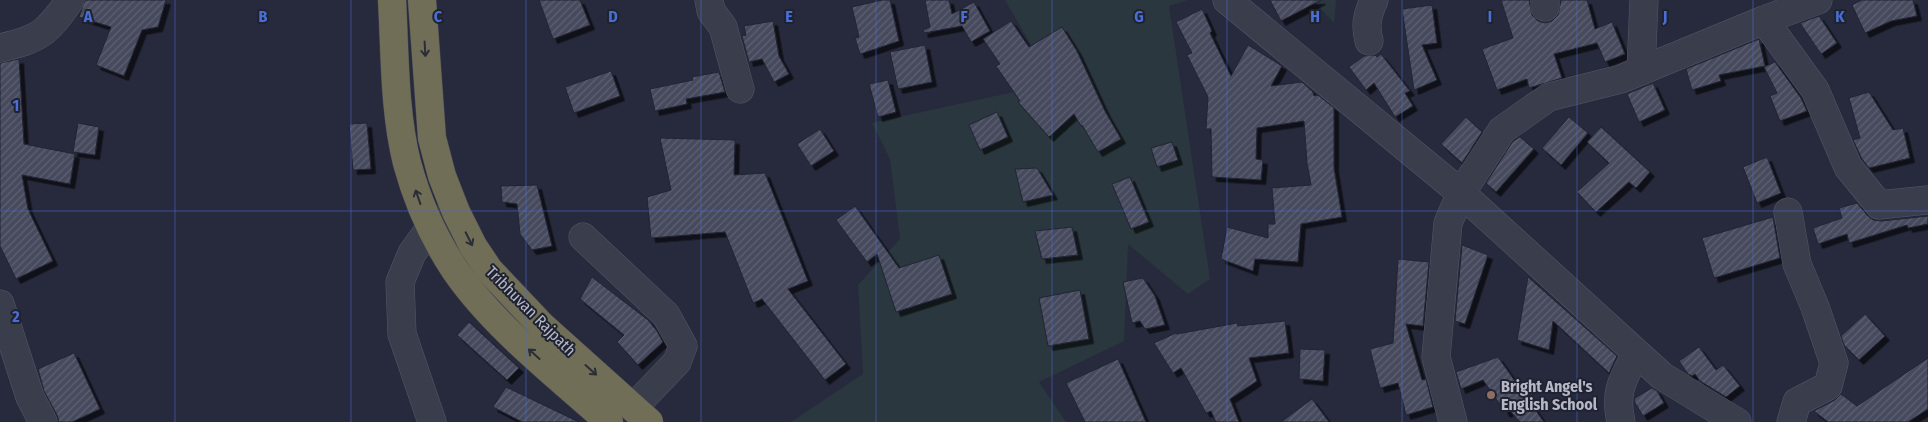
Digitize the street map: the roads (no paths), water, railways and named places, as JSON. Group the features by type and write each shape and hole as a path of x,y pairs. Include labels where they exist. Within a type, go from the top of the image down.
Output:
{"highway":[{"name":"Tribhuvan Rajpath","path":"392,0 400,119 407,162 420,202 431,227 455,270 480,302 505,328 609,422"},
{"name":"Tribhuvan Rajpath","path":"422,0 432,138 442,176 456,212 473,246 489,270 542,326 641,415"}],"street":[{"path":"0,48 26,42 37,37 52,26 70,0"},
{"path":"709,0 711,11 723,27 740,89"},
{"path":"1227,0 1461,193 1662,376 1737,422"},
{"path":"1369,41 1366,28 1368,13 1374,0"},
{"path":"1642,71 1644,0"},
{"path":"1453,422 1436,357 1448,223 1461,193 1502,130 1549,97 1621,79 1764,20 1818,0"},
{"path":"1764,20 1815,90 1848,167 1879,205 1928,200"},
{"path":"432,422 402,334 400,282 412,253 431,227 456,212"},
{"path":"1788,212 1797,264 1815,307 1834,363 1828,386 1797,402 1792,422"},
{"path":"583,237 666,315 683,346 678,362 641,415"},
{"path":"0,304 30,397 43,422"},
{"path":"1621,422 1617,406 1621,383 1636,353"}],"place":[{"name":"Bright Angel's English School","path":"1491,395"}]}
